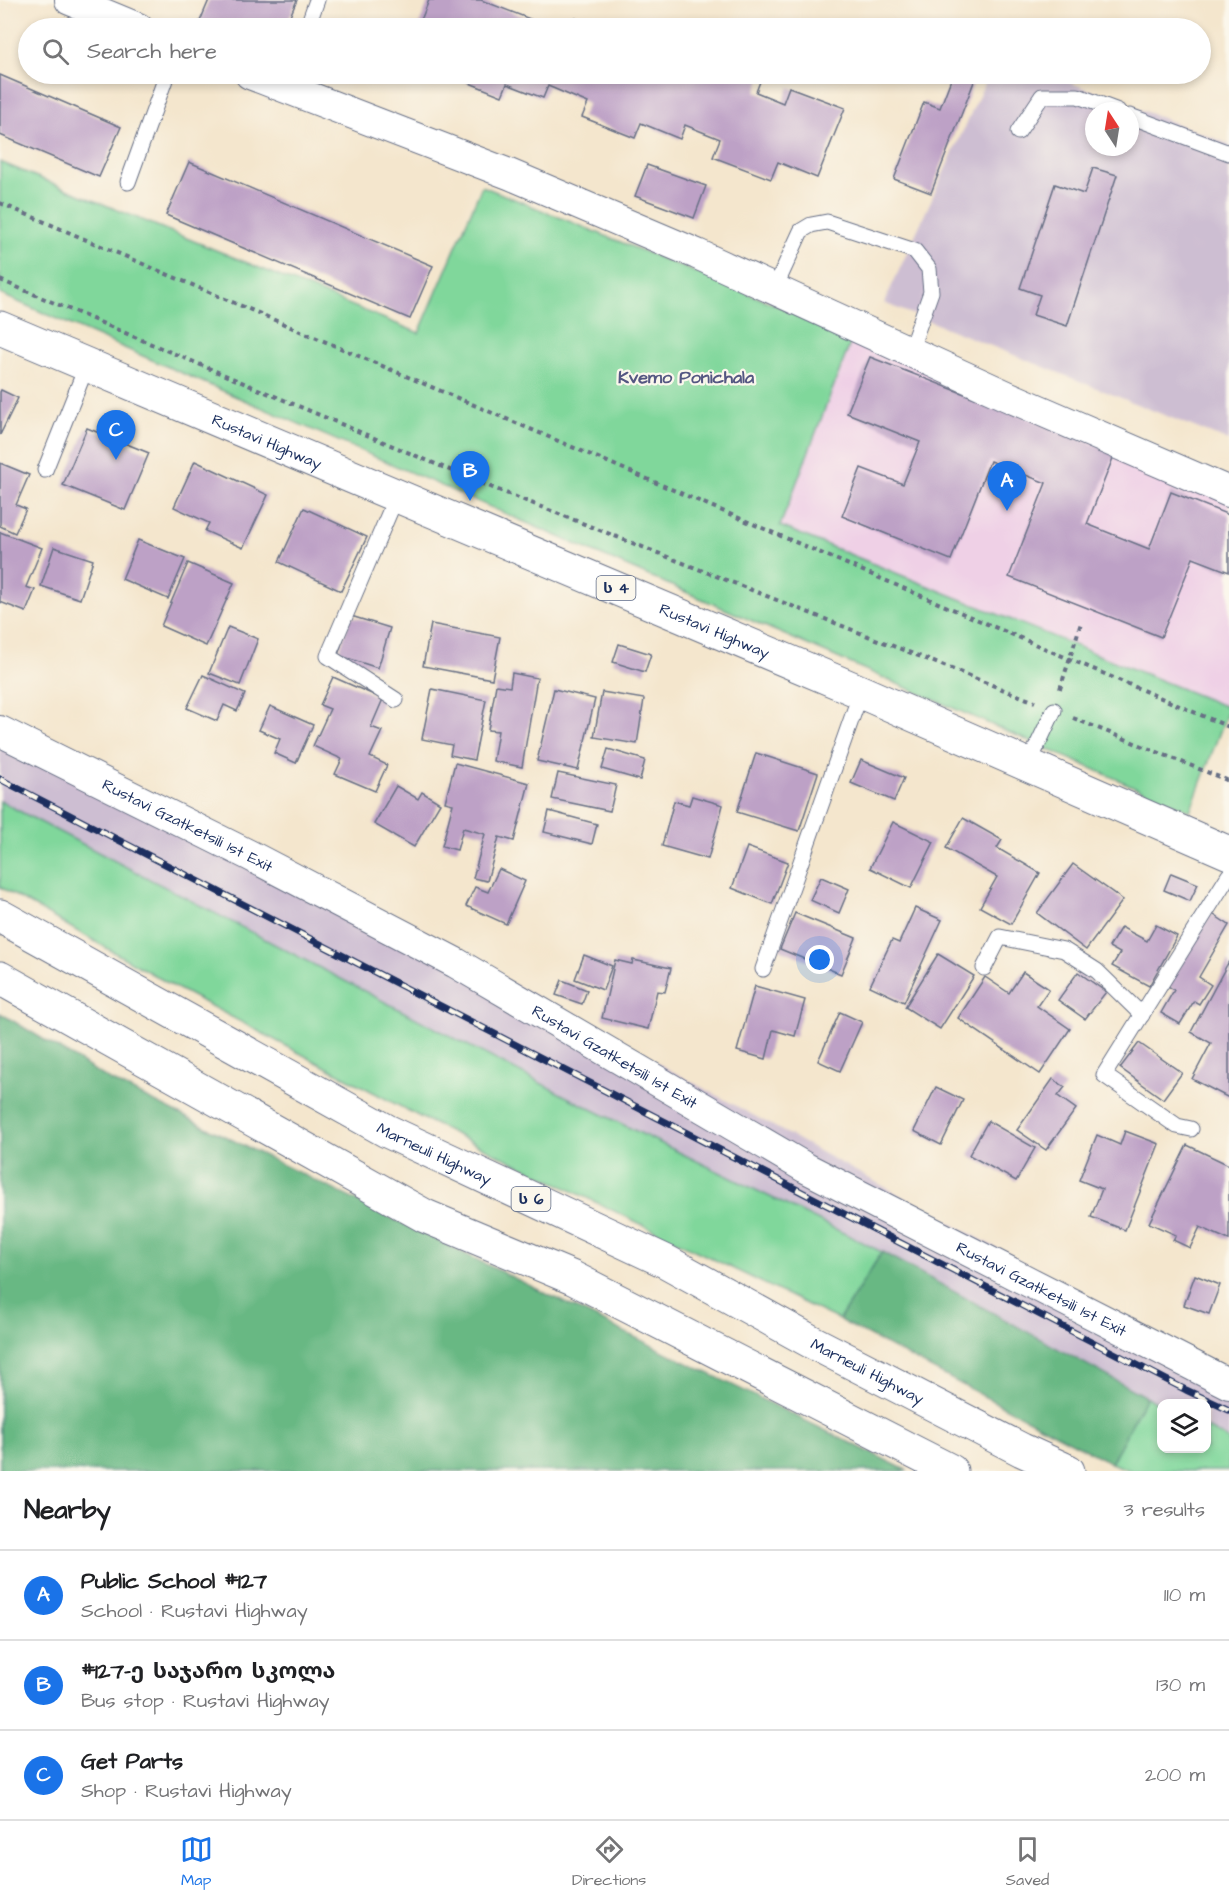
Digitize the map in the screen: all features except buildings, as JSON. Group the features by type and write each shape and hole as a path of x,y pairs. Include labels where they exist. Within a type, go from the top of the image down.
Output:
{"highway":[{"name":"Rustavi Highway","path":"0,328 861,692 1227,853"},
{"name":"Marneuli Highway","path":"0,916 387,1131 667,1262 812,1342 1068,1471"},
{"path":"0,978 425,1216 573,1278 951,1471"}],"street":[{"path":"70,0 114,18"},
{"path":"296,84 509,174 1229,492"},
{"name":"Rustavi Gzatketsili 1st Exit","path":"0,731 456,963 806,1168 1229,1384"}],"lane":[{"path":"311,18 317,0"},
{"path":"128,182 163,84"},
{"path":"1018,132 1042,96 1078,96 1094,102"},
{"path":"1139,119 1229,153"},
{"path":"774,290 801,231 811,225 827,222 915,251 929,269 931,292 910,351"},
{"path":"45,470 87,365"},
{"path":"396,700 328,656 397,495"},
{"path":"763,969 861,692"},
{"path":"1028,765 1054,710"},
{"path":"1191,1129 1178,1126 1104,1075 1142,1015 1227,853"},
{"path":"984,968 1000,937 1064,950 1097,971 1142,1015"}],"path":[{"path":"0,203 1229,727"},
{"path":"0,280 478,482 1229,781"},
{"path":"1054,710 1081,623"}],"shaded area":[{"path":"984,84 1074,84 1120,102 1085,102 1085,156 1139,156 1139,109 1229,144 1229,441 884,303"},
{"path":"853,336 1229,497 1229,708 780,526"},
{"path":"0,740 454,952 1229,1375 1229,1440 1211,1430 1211,1399 1157,1399 1157,1403 882,1252 571,1099 0,801"}],"green space":[{"path":"0,162 419,333 482,186 853,336 780,526 1229,708 1190,811 0,294"},
{"path":"0,801 571,1099 882,1252 839,1320 422,1118 173,986 0,887"},
{"path":"0,1013 110,1080 908,1471 0,1471"},
{"path":"882,1252 1146,1397 1111,1463 839,1320"},
{"path":"1146,1397 1157,1403 1157,1453 1211,1453 1211,1430 1229,1440 1229,1471 1132,1471 1111,1463"}],"railway":[{"path":"0,779 1186,1390 1229,1410"}],"place":[{"name":"Get Parts","path":"116,460"},
{"name":"#127-ე საჯარო სკოლა","path":"470,501"},
{"name":"Public School #127","path":"1007,511"}],"district":[{"name":"Kvemo Ponichala","path":"686,377"}]}
